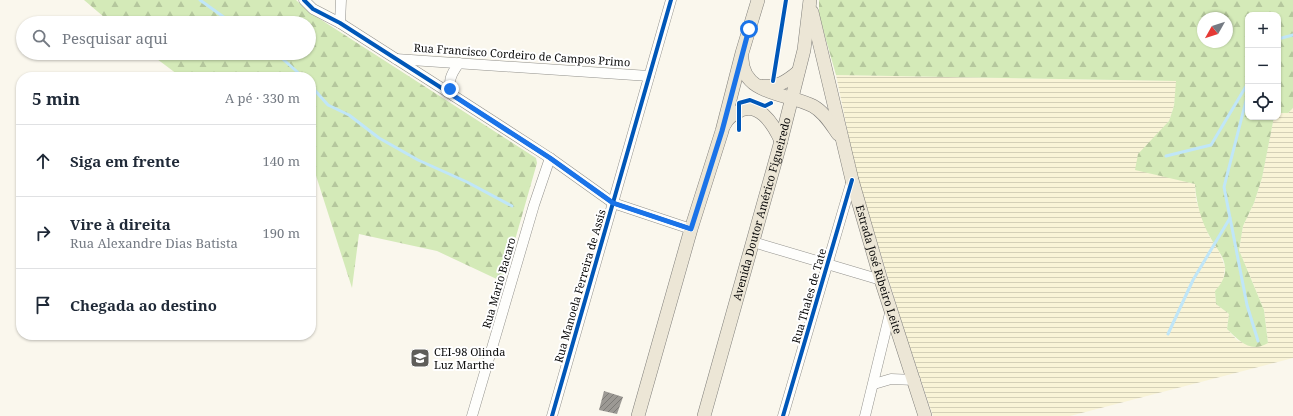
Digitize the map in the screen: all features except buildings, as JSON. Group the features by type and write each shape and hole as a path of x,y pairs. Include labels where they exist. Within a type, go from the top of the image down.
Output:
{"main road":[{"path":"638,416 691,229 722,131 742,53 758,0"},
{"name":"Avenida Doutor Américo Figueiredo","path":"704,416 781,141 804,50 811,2"},
{"name":"Estrada José Ribeiro Leite","path":"811,2 852,180 881,280 926,416"},
{"path":"742,53 742,69 748,79 757,86 771,93 791,98 818,109 842,138"},
{"path":"757,86 769,87 780,85 798,72"},
{"path":"722,131 727,121 733,114 739,110 749,108 762,113 768,119 774,126 781,141"}],"street":[{"path":"304,0 313,8 340,23 550,158 613,203 691,229"},
{"path":"340,23 341,0"},
{"name":"Rua Manoela Ferreira de Assis","path":"552,416 671,0"},
{"name":"Rua Francisco Cordeiro de Campos Primo","path":"394,59 649,76"},
{"path":"454,96 450,89 449,81 459,63"},
{"name":"Rua Mario Bacaro","path":"472,416 534,205 550,158"},
{"name":"Rua Thales de Tate","path":"783,416 852,180"},
{"path":"753,242 881,280"},
{"path":"865,416 891,309"},
{"path":"874,384 891,379 915,380"}],"shaded area":[{"path":"836,75 1177,81 1174,106 1169,121 1156,137 1176,179 1195,184 1196,200 1209,236 1219,251 1225,267 1223,282 1215,291 1216,304 1229,314 1227,329 1237,340 1251,346 1268,342 1264,310 1239,250 1243,226 1254,203 1262,178 1273,120 1281,120 1281,113 1288,113 1293,108 1293,358 1070,416 933,416 903,326 857,177"}],"green space":[{"path":"84,0 296,0 315,16 103,16"},
{"path":"819,0 1293,0 1293,108 1288,113 1281,113 1281,12 1245,12 1245,120 1273,120 1262,178 1254,203 1243,226 1239,250 1264,310 1268,343 1256,347 1246,345 1227,329 1229,314 1216,304 1215,291 1224,277 1224,263 1207,231 1202,218 1196,198 1195,184 1135,170 1138,154 1169,121 1174,106 1176,81 836,75 819,15"},
{"path":"316,17 536,158 537,163 503,282 437,251 359,234 352,288 316,176 316,72 174,72 158,60 316,60"}],"waterway":[{"path":"200,0 222,16"},
{"path":"1281,38 1293,35"},
{"path":"284,60 297,72"},
{"path":"1166,156 1211,145 1247,84"},
{"path":"316,92 328,105 349,115 379,138 418,160 467,182 512,206"},
{"path":"1245,105 1224,187 1247,305 1258,341"},
{"path":"1168,334 1193,280 1230,218"}],"cycle path":[{"path":"304,0 313,9 340,23 550,158 613,203 691,229"},
{"path":"552,416 671,0"},
{"path":"773,81 786,0"},
{"path":"739,130 739,103 750,100 765,106 771,103"},
{"path":"783,416 852,180"}],"place":[{"name":"CEI-98 Olinda Luz Marthe","path":"420,358"}],"route":[{"path":"450,89 454,96 550,158 613,203 691,229 722,131 749,29"}]}
